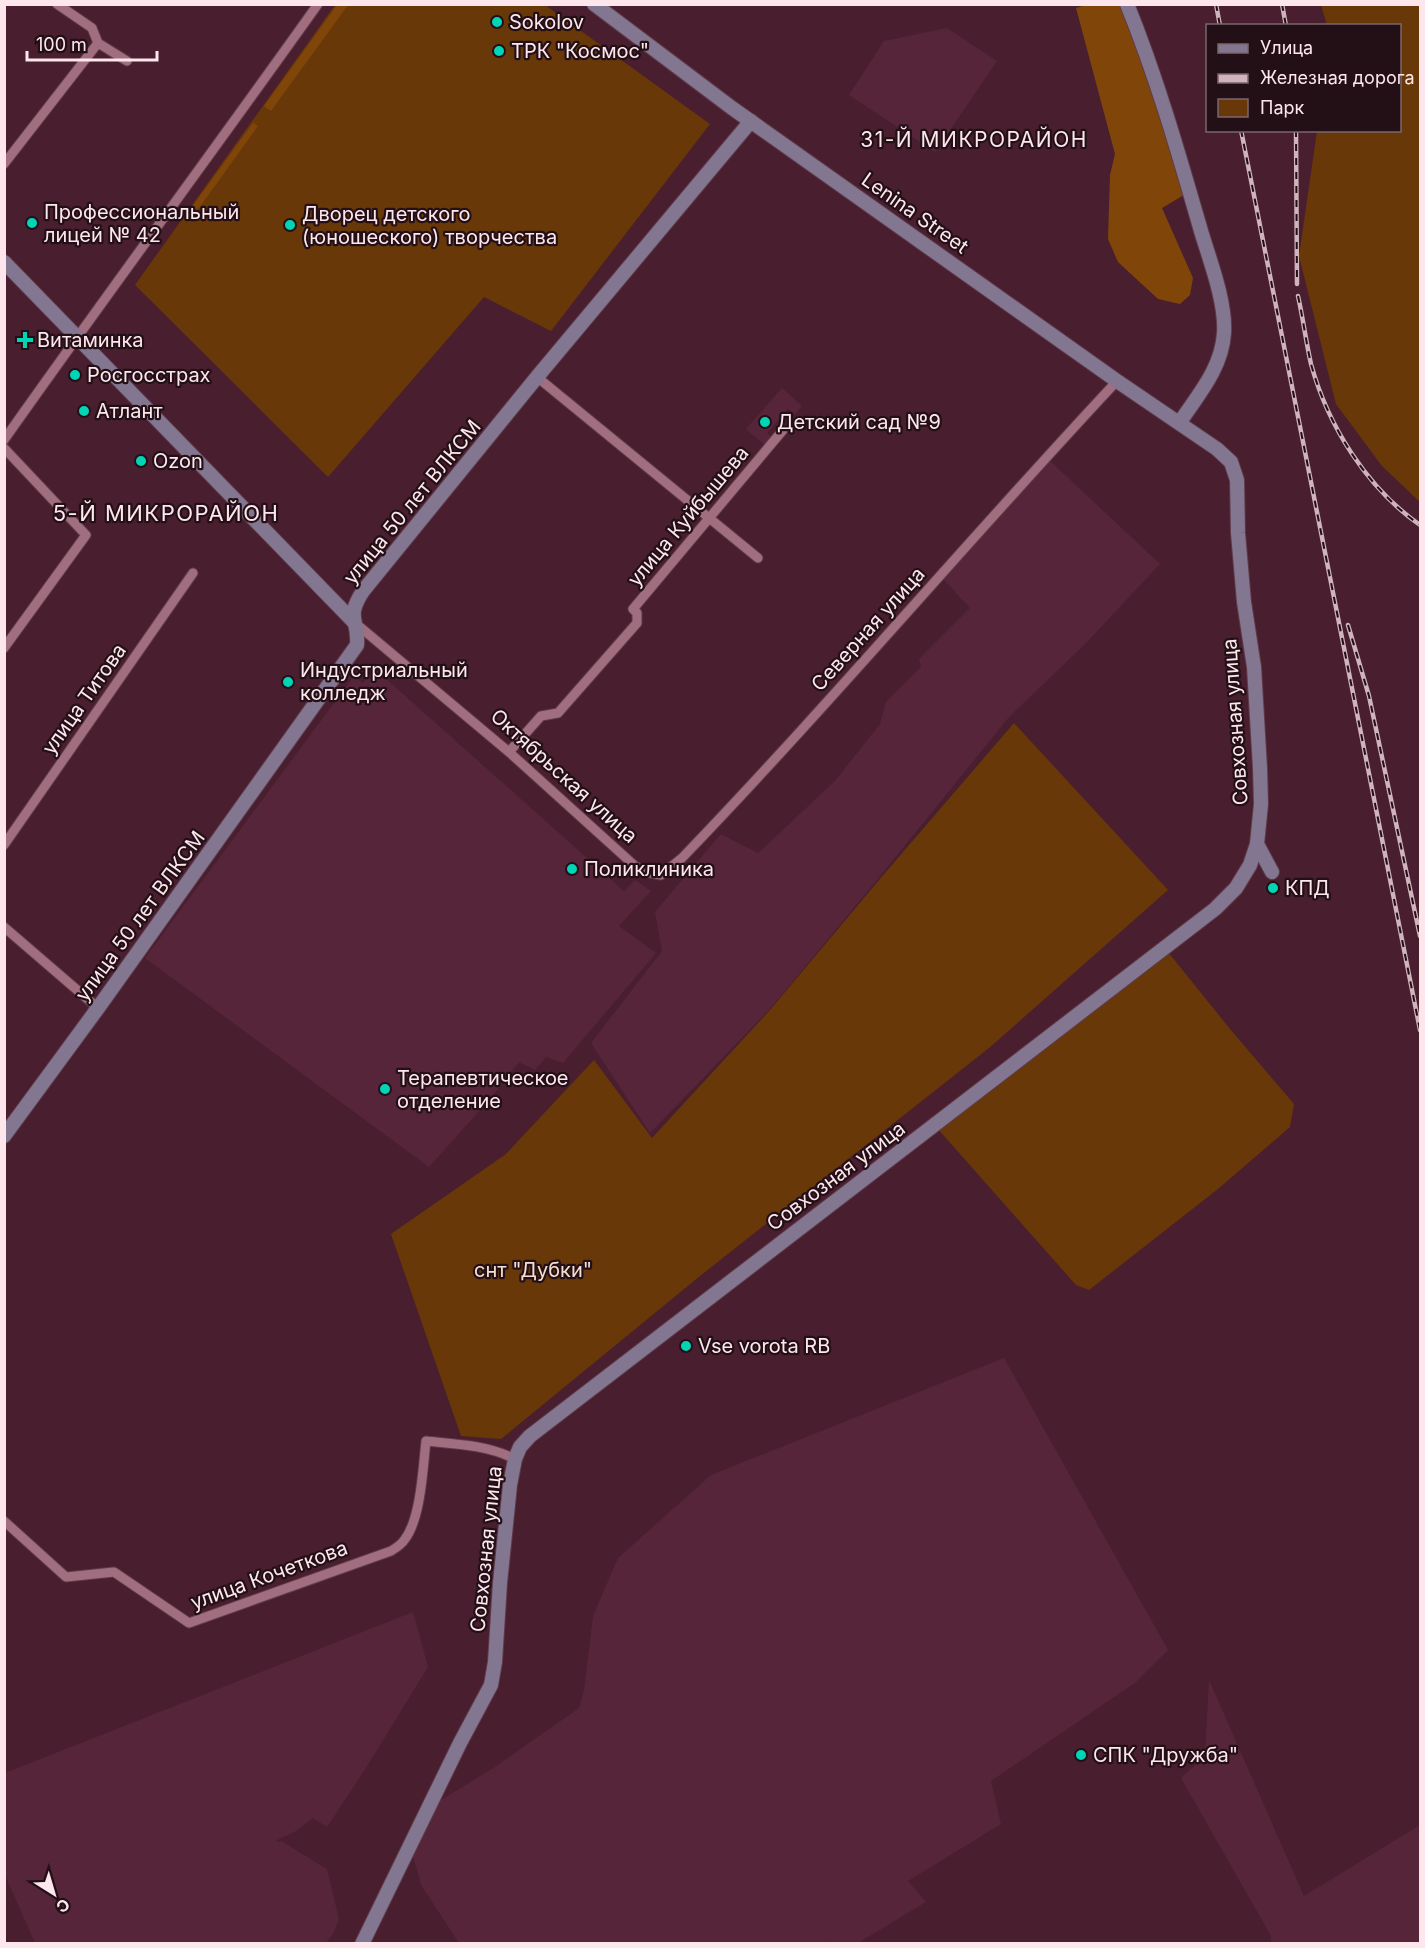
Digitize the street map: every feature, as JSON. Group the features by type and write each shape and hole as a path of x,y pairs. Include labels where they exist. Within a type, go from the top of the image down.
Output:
{"street":[{"path":"57,4 92,28 98,43 127,61"},
{"path":"4,440 318,4"},
{"name":"Lenina Street","path":"594,4 752,121 1117,381 1217,449"},
{"path":"1127,4 1141,38 1220,294 1224,333 1220,353 1212,375 1180,422"},
{"path":"4,164 98,43"},
{"name":"улица 50 лет ВЛКСМ","path":"4,1136 357,645 358,636 352,612 363,591 537,377 752,121"},
{"name":"Октябрьская улица","path":"4,262 354,622 509,752 636,866"},
{"path":"537,377 758,558"},
{"name":"Северная улица","path":"636,866 646,872 661,875 682,858 793,741 1046,456 1117,381"},
{"name":"улица Куйбышева","path":"509,752 541,716 558,713 637,623 638,614 633,609 783,430"},
{"path":"4,448 86,535 4,648"},
{"name":"Совхозная улица","path":"362,1944 491,1684 510,1485 520,1447 530,1436 1215,909 1244,878 1257,844 1261,804 1254,667 1244,602 1238,533 1238,489 1231,462 1217,449"},
{"name":"улица Титова","path":"4,845 193,573"},
{"path":"1257,844 1272,872"},
{"path":"4,927 98,1008"},
{"name":"улица Кочеткова","path":"4,1521 66,1577 114,1572 189,1623 397,1548 411,1530 418,1505 426,1441 482,1448 500,1452 515,1459"}],"shaded area":[{"path":"1124,4 1153,89 1184,195 1162,208 1193,278 1190,295 1180,304 1158,299 1118,262 1108,239 1110,175 1115,154 1076,8 1086,5"},
{"path":"337,5 348,5 271,111 264,106"},
{"path":"947,28 997,61 935,152 849,95 884,41"},
{"path":"253,123 258,126 194,215 189,211"},
{"name":"Детский сад №9","path":"782,388 802,406 795,414 788,409 767,433 773,439 766,446 746,429"},
{"path":"1049,460 1160,564 1086,643 1009,717 770,1009 650,1133 591,1043 662,951 655,912 721,834 758,853 835,781 880,724 886,702 921,667 919,659 970,608 943,579"},
{"path":"375,669 624,891 635,880 651,891 619,926 656,953 563,1063 546,1057 535,1070 519,1062 490,1099 429,1167 145,958 354,676 363,683"},
{"path":"1004,1358 1168,1650 1136,1682 991,1781 1001,1824 908,1881 926,1902 858,1943 832,1943 830,1941 825,1944 459,1943 421,1885 409,1841 428,1808 495,1767 579,1708 584,1690 593,1616 618,1558 711,1475"},
{"path":"413,1612 428,1667 327,1827 313,1818 296,1831 277,1840 327,1869 339,1920 326,1943 35,1943 5,1875 5,1773"},
{"path":"1209,1680 1304,1896 1420,1825 1420,1943 1271,1943 1271,1936 1181,1778 1205,1756"}],"green space":[{"path":"335,5 545,5 710,124 551,331 484,297 328,477 135,285"},
{"path":"1321,5 1420,5 1420,502 1382,466 1336,404 1299,256 1317,132 1401,132 1401,24 1327,24"},
{"name":"снт \"Дубки\"","path":"1014,723 1168,890 989,1048 700,1276 501,1439 461,1436 391,1234 506,1154 594,1060 652,1138 770,1010"},
{"path":"1168,952 1294,1104 1290,1127 1218,1189 1089,1290 1076,1285 937,1128"}],"railway":[{"path":"1216,4 1220,24"},
{"path":"1282,4 1286,24"},
{"path":"1241,132 1420,1030"},
{"path":"1296,132 1297,284"},
{"path":"1298,296 1311,364 1318,387 1339,432 1352,454 1383,493 1420,525"},
{"path":"1348,625 1369,696 1420,936"}],"place":[{"name":"Sokolov","path":"497,22"},
{"name":"ТРК \"Космос\"","path":"499,51"},
{"name":"Профессиональный лицей № 42","path":"32,223"},
{"name":"Дворец детского (юношеского) творчества","path":"290,225"},
{"name":"Витаминка","path":"25,340"},
{"name":"Росгосстрах","path":"75,375"},
{"name":"Атлант","path":"84,411"},
{"name":"Детский сад №9","path":"765,422"},
{"name":"Ozon","path":"141,461"},
{"name":"Индустриальный колледж","path":"288,682"},
{"name":"Поликлиника","path":"572,869"},
{"name":"КПД","path":"1273,888"},
{"name":"Терапевтическое отделение","path":"385,1089"},
{"name":"Vse vorota RB","path":"686,1346"},
{"name":"СПК \"Дружба\"","path":"1081,1755"}],"district":[{"name":"31-Й МИКРОРАЙОН","path":"974,139"},
{"name":"5-Й МИКРОРАЙОН","path":"166,513"}]}
